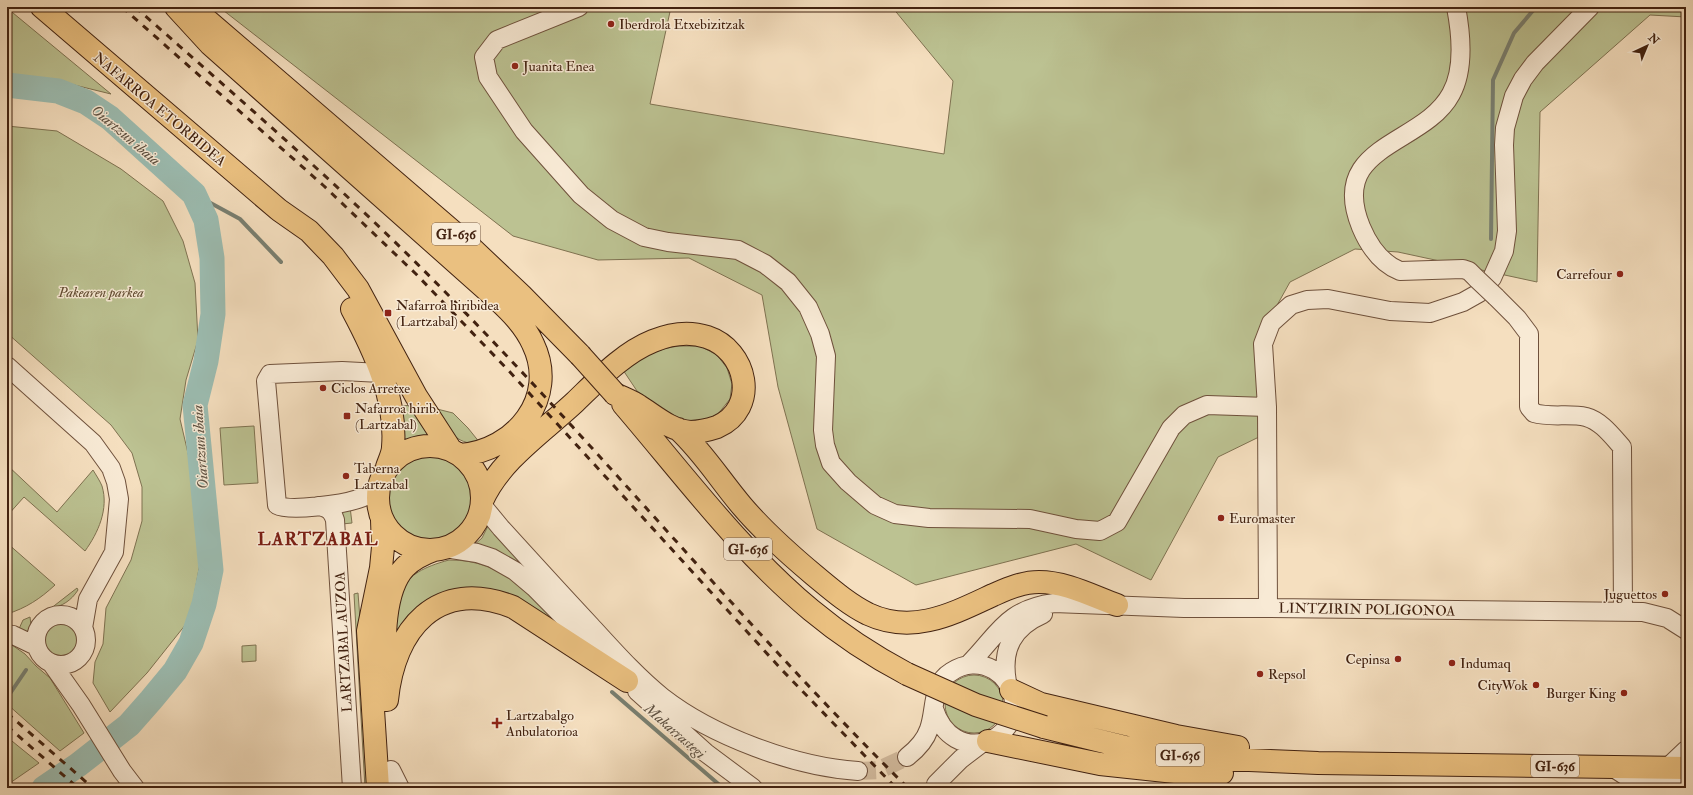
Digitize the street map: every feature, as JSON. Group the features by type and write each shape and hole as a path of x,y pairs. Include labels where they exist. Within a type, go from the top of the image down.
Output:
{"main road":[{"name":"NAFARROA ETORBIDEA","path":"42,7 280,210 309,231 333,256 358,289 416,396 455,453"},
{"path":"176,7 210,44 518,319 533,344 539,362 540,380 537,397 523,425 508,439 491,449 473,454 455,453 434,446 416,447 400,455 387,467 381,479 378,491 379,510 382,520 383,547 381,568 368,631 378,788"},
{"name":"GI-636","path":"192,7 465,242 521,294 580,355 615,394 740,541 773,576 811,610 852,641 907,674 976,705 1044,727 1125,747 1203,758 1318,763 1677,768"},
{"name":"NAFARROA ETORBIDEA","path":"280,210 321,259 347,298 364,331 381,373 389,401 392,421 393,448 387,467"},
{"path":"395,782 387,700 386,637 392,590 404,568 418,557 458,542 470,532 478,519 482,503 494,478 611,368 635,350 652,341 676,334 707,337 724,346 734,356 744,379 741,403 733,415 724,423 714,428 702,431 690,432 678,429 659,420 638,405 615,394"},
{"path":"678,429 694,443 742,506 776,542 845,599 869,614 896,621 922,622 936,619 1005,590 1026,583 1038,582 1066,586 1113,605"},
{"path":"455,453 468,462 479,480 482,503"},
{"path":"382,520 391,533 413,548 440,549"},
{"path":"387,700 392,668 402,642 408,633 416,623 433,609 452,601 467,598 494,600 513,607 627,681"},
{"path":"1009,686 1041,704 1207,743 1265,750 1359,752 1379,764"},
{"path":"985,742 1100,764 1175,772 1298,774 1318,763"}],"street":[{"path":"579,7 497,40 484,57 488,77 524,131 582,195 612,220 644,237 668,242 738,250 765,264 788,282 808,307 820,334 826,356 824,430 825,445 832,463 848,482 875,505 895,514 929,518 1030,519 1076,529 1100,531 1117,522 1171,428 1184,415 1207,405 1268,407"},
{"path":"1456,7 1460,40 1459,59 1457,82 1451,95 1441,107 1424,122 1376,155 1360,171 1356,178 1353,193 1356,216 1368,244 1391,268 1400,271 1463,269 1469,271 1517,318 1529,334 1529,407 1534,413 1542,415 1587,417 1606,429 1622,447 1623,612"},
{"path":"1268,608 1268,407 1263,344 1271,323 1291,305 1308,300 1328,299 1390,311 1430,313 1463,302 1479,293 1492,278 1504,251 1507,230 1504,145 1506,121 1514,96 1523,79 1535,63 1590,7"},
{"path":"7,366 93,443 108,463 116,482 118,499 114,552 88,599 83,628 86,640 85,647 78,658 69,664 52,664"},
{"path":"378,491 357,500 318,506 282,508 277,505 267,377 270,374 342,371 381,373"},
{"path":"482,503 501,528 630,669 677,708 722,733 793,759 819,766 858,771"},
{"name":"LARTZABAL AUZOA","path":"318,506 333,512 336,520 352,788"},
{"path":"440,549 477,553 492,558 515,571 534,587 627,681 706,752 753,788"},
{"name":"LINTZIRIN POLIGONOA","path":"968,665 998,629 1024,611 1054,603 1184,608 1643,612 1667,618 1686,630"},
{"name":"LINTZIRIN POLIGONOA","path":"1009,686 1005,660 1007,649 1012,639 1025,623 1053,611 1113,605"},
{"path":"83,628 73,617 66,615 52,616 40,624 37,631 36,646 40,655 52,664 81,705 118,765 135,788"},
{"path":"7,634 13,635 36,646"},
{"path":"78,658 75,681 81,705"},
{"path":"907,757 921,743 929,731 936,694 942,680 949,673 968,665 979,665 990,668 999,673 1009,686 1013,711 1005,729 961,759 936,784"},
{"path":"934,709 938,722 946,732 956,740 969,744 985,742"},
{"path":"1677,768 1686,750"},
{"path":"1612,767 1629,778 1656,779 1686,784"}],"green space":[{"path":"219,7 671,7 650,104 944,154 953,81 892,7 1686,7 1686,17 1650,15 1540,112 1537,282 1398,252 1355,249 1290,282 1256,343 1261,436 1218,457 1151,580 1076,544 916,585 817,529 778,387 762,295 689,258 598,260 513,236"},
{"path":"7,8 111,94 54,80 7,75"},
{"name":"Pakearen parkea","path":"7,126 57,131 121,169 163,201 183,241 195,283 198,340 186,380 180,419 191,466 197,505 200,563 190,619 147,673 110,712 93,683 95,662 103,644 106,608 131,560 142,521 142,487 132,453 111,425 7,333"},
{"path":"679,346 700,346 717,355 727,368 732,384 730,399 718,414 703,421 685,421 659,408 637,391 623,370 650,354 663,349"},
{"path":"413,405 433,437 421,437 405,444 401,406"},
{"path":"429,407 453,413 480,443 471,443 457,438 445,427"},
{"path":"254,426 258,483 224,485 220,428"},
{"path":"430,457 438,458 453,464 465,476 471,491 471,507 465,522 453,534 438,540 430,541 422,540 407,534 395,522 389,507 388,499 389,491 395,476 407,464 422,458"},
{"path":"7,465 57,512 93,470 102,486 104,503 98,529 85,551 24,497 7,516"},
{"path":"350,507 352,523 342,524 340,511"},
{"path":"488,526 549,593 473,546 482,538"},
{"path":"7,543 55,585 44,595 20,609 7,614"},
{"path":"449,560 487,566 503,574 532,596 573,636 473,591 395,643 396,611 398,598 402,588 409,579 419,572"},
{"path":"77,588 78,590 69,600 62,605 50,609"},
{"path":"358,593 373,788 365,788 354,594"},
{"path":"30,617 31,625 28,635 18,631 23,620"},
{"path":"57,621 65,621 72,624 77,629 80,640 77,651 72,656 65,659 57,659 50,656 45,651 42,644 42,636 45,629 50,624"},
{"path":"7,644 12,645 25,654 50,678 84,733 60,751 7,704"},
{"path":"256,645 256,661 242,662 242,646"},
{"path":"974,675 985,677 998,688 1001,693 1003,704 1001,715 990,728 985,731 974,733 963,731 950,720 947,715 945,704 947,693 958,680 963,677"},
{"path":"7,737 39,763 7,785"}],"waterway":[{"path":"1491,239 1493,80 1514,33 1536,7"},
{"name":"Oiartzun ibaia","path":"7,85 58,91 86,102 110,118 194,194 206,220 212,258 213,314 206,361 195,405 211,570 204,604 191,643 175,671 151,700 129,725 78,765 44,788"},
{"name":"Makarrastegi","path":"194,194 240,219 281,262"},
{"path":"7,698 26,670"},
{"name":"Makarrastegi","path":"612,692 723,788"},
{"name":"Makarrastegi","path":"1134,788 1156,786 1356,786 1360,788"}],"tunnel":[{"path":"858,771 879,770 907,757"}],"railway":[{"path":"122,7 324,186 416,274 509,371 782,670 896,788"},
{"path":"135,7 336,186 452,299 567,420 792,668 908,788"},
{"path":"7,713 93,788"},
{"path":"7,726 78,788"}],"place":[{"name":"Iberdrola Etxebizitzak","path":"611,24"},
{"name":"Juanita Enea","path":"515,66"},
{"name":"Carrefour","path":"1620,274"},
{"name":"Nafarroa hiribidea (Lartzabal)","path":"388,313"},
{"name":"Ciclos Arretxe","path":"323,388"},
{"name":"Nafarroa hirib. (Lartzabal)","path":"347,416"},
{"name":"Taberna Lartzabal","path":"346,476"},
{"name":"Euromaster","path":"1221,518"},
{"name":"Juguettos","path":"1665,594"},
{"name":"Cepinsa","path":"1398,659"},
{"name":"Indumaq","path":"1452,663"},
{"name":"Repsol","path":"1260,674"},
{"name":"CityWok","path":"1536,685"},
{"name":"Burger King","path":"1624,693"},
{"name":"Lartzabalgo Anbulatorioa","path":"497,723"}],"district":[{"name":"LARTZABAL","path":"318,539"}]}
